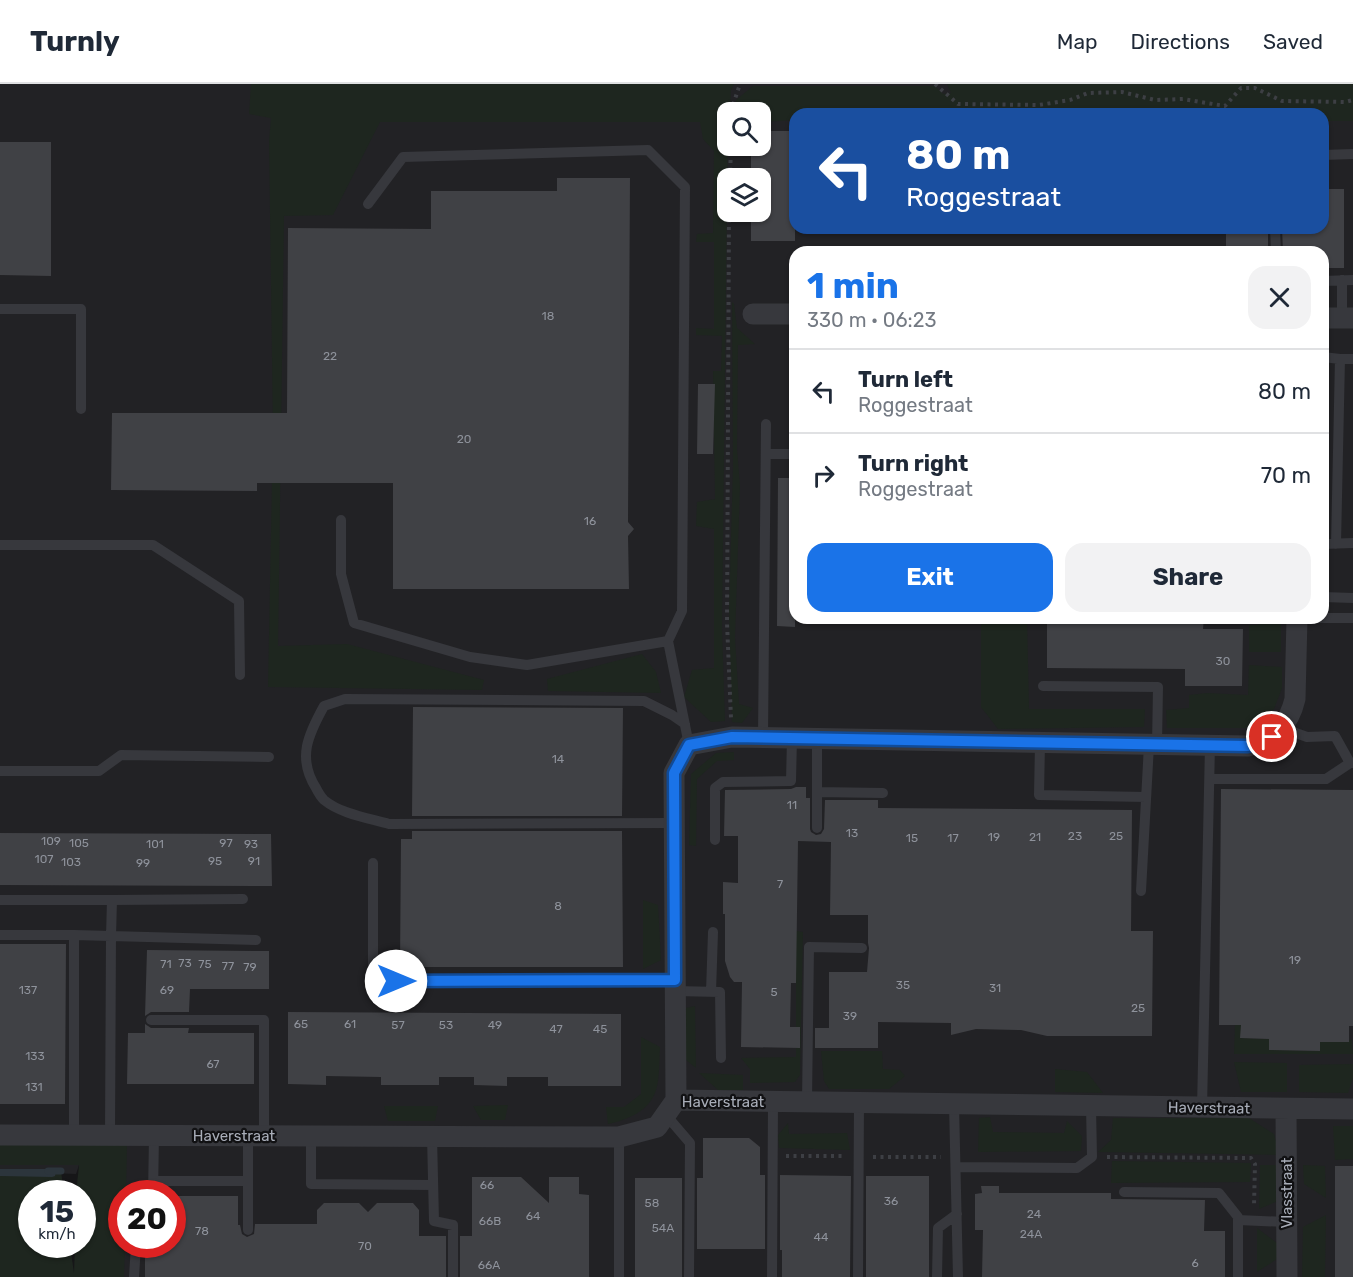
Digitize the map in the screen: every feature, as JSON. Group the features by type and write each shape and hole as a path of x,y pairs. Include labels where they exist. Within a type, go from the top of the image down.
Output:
{"street":[{"path":"753,314 789,314"},
{"path":"671,1108 675,986 674,773 689,745 732,737 763,737 1248,746 1272,737 1282,728 1293,709 1297,624"},
{"name":"Haverstraat","path":"0,1135 619,1137 657,1127 671,1108 773,1102 1353,1109"},
{"name":"Vlasstraat","path":"1286,1109 1287,1277"}],"lane":[{"path":"368,204 403,157 648,150 685,187 682,610 668,641 689,745"},
{"path":"1329,155 1352,154"},
{"path":"1329,281 1347,280 1339,318"},
{"path":"0,309 81,309 81,409"},
{"path":"1329,358 1353,359"},
{"path":"1336,544 1340,359"},
{"path":"763,737 766,424"},
{"path":"766,453 789,454"},
{"path":"341,520 341,574 354,623 470,657 527,665 668,641"},
{"path":"1329,544 1353,543"},
{"path":"0,545 153,544 239,601 240,675"},
{"path":"1329,597 1353,598"},
{"path":"1329,618 1353,618"},
{"path":"1043,686 1158,687 1146,797 1141,891"},
{"path":"674,823 389,824 349,813 323,799 309,777 305,753 313,727 324,706 345,699 644,701 685,724"},
{"path":"1210,779 1326,779 1352,763 1335,736 1307,736 1282,728"},
{"path":"716,840 715,788 723,782 791,781 792,738"},
{"path":"817,738 817,828"},
{"path":"1040,742 1039,795 1146,797"},
{"path":"1202,1108 1210,745"},
{"path":"0,771 99,771 121,755 269,757"},
{"path":"817,792 883,793"},
{"path":"373,864 373,981 675,986 720,992 721,1058"},
{"path":"0,900 243,899"},
{"path":"110,1136 112,900"},
{"path":"711,992 713,932"},
{"path":"0,935 256,940"},
{"path":"74,935 74,1135"},
{"path":"807,1102 809,947 862,948"},
{"path":"151,1020 264,1020 256,1136 248,1181 248,1230"},
{"path":"772,1277 773,1102"},
{"path":"858,1277 859,1103"},
{"path":"954,1104 958,1277"},
{"path":"956,1167 1077,1168 1092,1157 1091,1107"},
{"path":"671,1108 690,1143 689,1277"},
{"path":"153,1180 154,1136"},
{"path":"310,1136 311,1184 433,1185"},
{"path":"432,1136 434,1221 453,1225 453,1277"},
{"path":"619,1137 619,1277"},
{"path":"186,1181 248,1181"},
{"path":"1124,1192 1219,1193 1238,1220 1238,1277"},
{"path":"937,1277 938,1228 957,1214"},
{"path":"1238,1220 1287,1222"},
{"path":"134,1277 135,1258"}],"path":[{"path":"734,102 740,84"},
{"path":"935,84 958,104 1039,105 1070,100 1088,93 1122,92 1155,100 1183,99 1225,106 1241,88 1255,88 1282,101 1346,102 1353,100"},
{"path":"729,222 727,623 732,737"}],"shaded area":[{"path":"0,84 1353,84 1353,1277 88,1277 88,1258 96,1258 96,1180 89,1180 89,1166 79,1165 76,1174 0,1171"},
{"path":"251,84 734,84 730,102 717,102 717,156 727,156 727,168 717,168 717,222 727,222 722,629 725,721 711,722 684,697 692,670 714,668 714,529 696,526 697,502 715,499 713,371 721,371 722,336 696,335 696,328 714,329 714,242 696,242 697,234 713,233 714,151 703,139 700,122 380,122 333,215 284,216 278,646 347,644 484,680 482,690 268,687 273,429 269,141 271,118 249,114"},
{"path":"947,84 1353,84 1353,121 1329,121 1329,108 789,108 789,120 771,121 771,102 736,102 753,86 935,86 943,94 951,93"},
{"path":"732,302 737,328 755,344 738,345 737,449 740,486 735,638 739,704 753,708 742,723 732,722 729,609 733,467"},
{"path":"981,624 1027,624 1029,709 1145,709 1144,727 998,729 981,707"},
{"path":"1281,624 1281,652 1249,652 1249,625"},
{"path":"642,654 656,672 661,693 548,691 547,679"},
{"path":"1249,665 1282,667 1282,688 1274,709 1246,728 1167,728 1166,710 1189,708 1189,695 1207,693 1248,695"},
{"path":"734,752 734,760 717,761 697,779 696,846 689,845 691,774 716,753"},
{"path":"643,900 658,905 661,960 643,969"},
{"path":"796,931 803,932 800,1075 795,1082 750,1083 750,1069 741,1058 796,1057"},
{"path":"695,1006 696,1068 686,1060 686,1008"},
{"path":"1235,1025 1241,1025 1241,1038 1269,1039 1269,1050 1319,1051 1320,1042 1352,1040 1353,1054 1234,1054"},
{"path":"641,1037 660,1047 656,1090 649,1104 643,1109 623,1120 608,1124 606,1107 624,1107 641,1094"},
{"path":"821,1051 882,1051 883,1069 900,1070 905,1076 889,1089 829,1089 824,1081"},
{"path":"1234,1062 1287,1063 1287,1092 1241,1092"},
{"path":"1353,1064 1353,1078 1348,1093 1299,1092 1299,1065"},
{"path":"1055,1069 1087,1072 1103,1093 1055,1092"},
{"path":"699,1073 743,1075 743,1090 718,1090"},
{"path":"508,1105 505,1120 481,1120 473,1106"},
{"path":"384,1106 438,1106 435,1121 388,1121"},
{"path":"990,1117 993,1132 1064,1133 1067,1121 1082,1136 1081,1151 978,1152 979,1118"},
{"path":"1113,1118 1249,1118 1274,1134 1280,1155 1098,1152 1111,1140"},
{"path":"788,1123 789,1134 847,1133 850,1150 779,1148 778,1135"},
{"path":"1333,1126 1353,1126 1353,1159 1335,1160"},
{"path":"0,1143 127,1145 126,1180 108,1180 108,1258 125,1258 124,1277 0,1277 0,1172 61,1171 62,1180 18,1180 18,1258 72,1258 74,1273 75,1258 96,1258 96,1180 77,1180 79,1165 0,1165"},
{"path":"1112,1161 1251,1163 1250,1182 1111,1183"},
{"path":"1260,1165 1279,1165 1278,1201 1259,1209"},
{"path":"1303,1165 1325,1166 1326,1198 1304,1184"},
{"path":"0,1169 45,1169 56,1172 52,1177 0,1176"},
{"path":"1326,1215 1325,1277 1302,1277 1303,1227"},
{"path":"1257,1228 1277,1243 1277,1259 1257,1272"}],"building":[{"path":"771,131 789,131 789,234 795,234 795,241 751,241 751,222 771,222 771,168 751,168 751,156 771,156"},
{"path":"0,142 51,142 51,276 0,275"},
{"path":"557,178 630,178 628,522 634,529 628,536 629,589 393,589 393,483 257,483 257,491 111,490 112,413 287,413 288,228 431,229 431,191 557,191"},
{"path":"1329,189 1344,189 1344,268 1329,268 1329,246 1283,246 1282,234 1329,234"},
{"path":"1226,234 1268,234 1268,246 1226,246"},
{"path":"698,384 715,384 713,454 697,454"},
{"path":"778,478 789,478 789,624 795,624 795,627 777,626"},
{"path":"1047,624 1203,624 1203,629 1243,629 1242,686 1185,686 1185,669 1047,668"},
{"path":"413,707 623,708 622,816 412,816"},
{"path":"806,787 806,798 810,798 810,829 816,835 821,834 824,829 825,800 878,800 878,808 1132,810 1131,931 1153,931 1152,1036 1047,1036 1021,1030 976,1029 951,1035 951,1023 878,1022 878,1048 815,1048 815,1028 829,1028 829,972 867,972 868,915 830,915 831,842 798,841 796,983 791,983 790,1027 800,1027 800,1048 741,1047 742,982 734,982 725,961 723,882 738,883 738,836 724,836 725,790"},
{"path":"1221,789 1353,790 1353,1026 1349,1026 1349,1042 1320,1042 1320,1051 1269,1050 1269,1039 1240,1038 1241,1025 1219,1025"},
{"path":"412,831 622,831 623,967 400,967 401,839 412,839"},
{"path":"0,833 271,834 272,886 0,885"},
{"path":"0,944 66,944 65,1104 0,1104"},
{"path":"147,950 269,951 269,989 190,989 189,1012 151,1012 145,1016"},
{"path":"288,1012 621,1014 621,1086 548,1086 548,1077 507,1077 507,1086 474,1085 474,1077 439,1077 439,1085 381,1085 381,1077 326,1076 326,1085 288,1084"},
{"path":"145,1024 151,1028 189,1028 188,1033 254,1033 254,1084 127,1084 128,1033 145,1033"},
{"path":"703,1138 749,1138 760,1147 760,1175 765,1175 765,1249 697,1249 697,1178 703,1178"},
{"path":"1335,1166 1353,1166 1353,1277 1335,1277"},
{"path":"780,1175 851,1176 850,1277 782,1277"},
{"path":"866,1176 929,1176 929,1277 866,1277"},
{"path":"472,1177 521,1177 549,1203 549,1177 579,1177 579,1194 589,1195 589,1277 460,1277 460,1236 472,1236"},
{"path":"635,1178 682,1178 682,1277 635,1277"},
{"path":"981,1186 999,1186 999,1193 1111,1193 1111,1199 1205,1200 1204,1231 1225,1231 1225,1277 982,1277 983,1230 975,1230 975,1194 982,1193"},
{"path":"186,1196 238,1196 238,1225 240,1225 242,1234 247,1237 254,1234 255,1224 317,1224 317,1210 324,1203 359,1203 368,1212 377,1203 413,1203 419,1210 419,1236 446,1236 446,1277 145,1277 145,1258 186,1258"}],"waterway":[{"path":"48,1171 61,1171"}],"route":[{"path":"396,981 675,980 674,773 689,745 732,737 1248,746 1272,737"}]}
